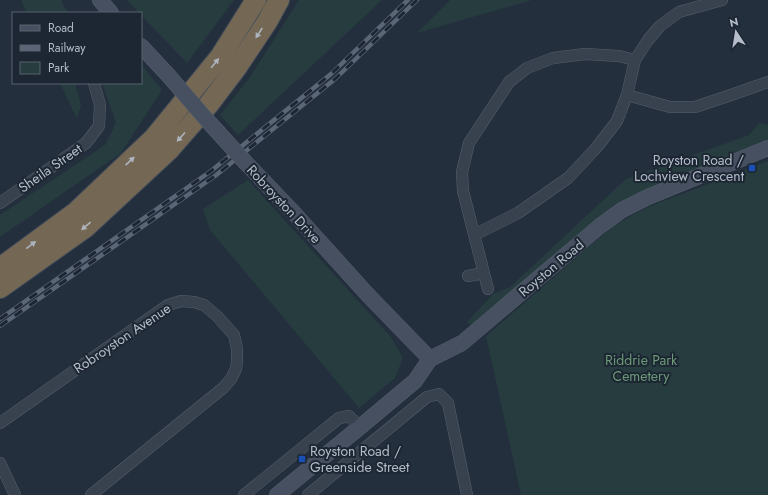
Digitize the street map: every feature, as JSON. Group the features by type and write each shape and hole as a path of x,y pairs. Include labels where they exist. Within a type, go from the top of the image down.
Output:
{"highway":[{"path":"0,268 76,212 154,138 220,57 256,0"},
{"path":"0,288 86,227 169,150 209,104 237,67 267,22 279,0"}],"main road":[{"path":"100,0 110,12"},
{"name":"Robroyston Drive","path":"142,47 246,163 430,359"},
{"name":"Royston Road","path":"277,495 415,381 430,359 462,343 600,226 622,210 648,197 768,148"}],"street":[{"path":"474,235 518,212 568,178 597,147 617,121 626,95 635,60 648,40 664,22 680,12 722,0"},
{"path":"488,289 463,191 462,172 469,143 509,82 527,68 553,58 584,54 619,56 635,60"},
{"path":"626,95 670,107 695,107 768,82"},
{"name":"Sheila Street","path":"0,203 86,143 99,126 100,105 94,84"},
{"path":"468,276 484,273"},
{"name":"Robroyston Avenue","path":"0,423 168,305 181,301 194,302 204,305 217,316 234,335 238,349 236,369 231,379 217,393 91,495"},
{"path":"308,495 427,397 439,394 448,403 467,495"},
{"path":"244,495 339,418 349,416 360,427"},
{"path":"0,463 15,495"}],"green space":[{"path":"21,0 61,0 67,12 27,12"},
{"path":"127,0 234,0 187,63 142,16 142,12 138,12"},
{"path":"299,0 382,0 238,135 220,115 250,77"},
{"path":"450,0 532,0 417,33"},
{"path":"142,65 162,90 121,153 0,237 0,215 105,145 116,123 102,84 142,84"},
{"path":"60,84 75,84 81,105 77,119"},
{"path":"759,123 768,125 768,141 645,190 620,203 472,325 467,322 493,294 510,287 626,179 749,135"},
{"name":"Riddrie Park Cemetery","path":"768,161 768,495 521,495 486,336 614,225 648,207"},
{"path":"248,180 391,337 403,358 395,378 359,408 210,230 203,209"}],"railway":[{"path":"0,319 211,171 331,74 408,0"},
{"path":"0,326 215,176 335,79 417,0"}],"place":[{"name":"Royston Road / Lochview Crescent","path":"752,168"},
{"name":"Royston Road / Greenside Street","path":"302,459"}]}
